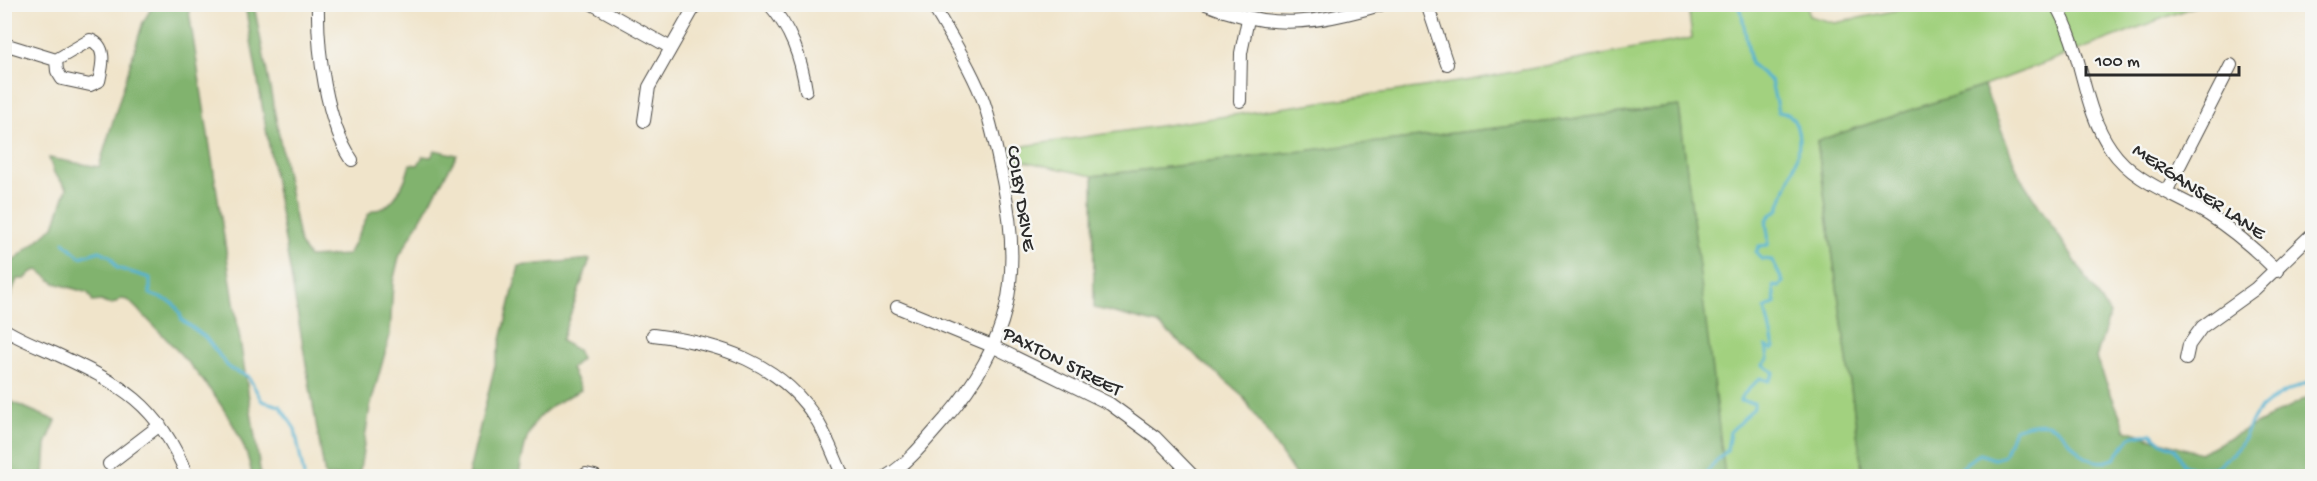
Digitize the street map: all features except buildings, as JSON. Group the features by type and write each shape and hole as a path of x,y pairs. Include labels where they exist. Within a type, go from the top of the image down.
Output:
{"street":[{"path":"318,4 320,42 329,97 338,135 352,160"},
{"path":"592,4 671,48"},
{"path":"644,121 649,87 696,4"},
{"path":"769,4 791,37 801,63 806,90"},
{"name":"COLBY DRIVE","path":"887,477 921,446 966,394 992,346 1006,310 1012,277 1014,247 1009,207 982,99 963,57 932,4"},
{"path":"1206,4 1248,19 1276,23 1323,21 1383,4"},
{"path":"1427,4 1447,64"},
{"name":"MERGANSER LANE","path":"2055,4 2076,48 2090,102 2106,141 2135,174 2233,231 2277,271"},
{"path":"1240,101 1241,53 1248,19"},
{"path":"4,44 56,60"},
{"path":"2166,192 2231,65"},
{"path":"2186,359 2189,345 2202,327 2277,271 2313,234"},
{"name":"PAXTON STREET","path":"897,308 992,346 1110,404 1155,437 1193,477"},
{"path":"4,329 123,387 160,425 187,477"},
{"path":"653,335 718,347 768,370 810,410 819,424 843,477"},
{"path":"109,465 160,425"}],"green space":[{"path":"154,4 188,5 261,476 252,476 246,453 235,429 204,381 128,300 121,299 111,304 101,301 93,302 88,293 55,283 38,270 25,279 17,279 10,298 5,298 5,268 54,226 67,188 54,173 49,158 99,167 143,22"},
{"path":"245,5 254,5 300,244 309,257 348,255 368,215 373,210 387,206 398,194 410,164 418,165 423,156 431,157 435,150 457,155 399,257 393,282 390,335 370,407 359,476 325,476"},
{"path":"1688,5 1808,5 1809,16 1835,23 1922,5 2198,5 1984,86 1817,141 1863,476 1724,476 1679,106 1093,176 1019,160 1012,161 1009,148 1471,80 1692,38"},
{"path":"1984,86 2020,177 2110,314 2096,358 2126,430 2200,453 2312,395 2312,476 1863,476 1817,141"},
{"path":"1679,106 1725,476 1296,476 1241,394 1158,324 1094,308 1093,176"},
{"path":"590,259 561,341 577,350 581,359 571,368 581,390 552,406 535,422 525,444 519,476 468,476 519,266"},
{"path":"5,399 56,421 46,444 44,476 5,476"}],"waterway":[{"path":"1703,476 1727,450 1730,432 1754,408 1754,403 1740,401 1741,397 1760,378 1769,381 1774,372 1763,365 1768,359 1766,346 1772,350 1774,347 1765,309 1775,303 1773,286 1779,287 1783,282 1772,260 1761,259 1756,252 1759,246 1768,245 1767,221 1779,209 1796,162 1799,136 1796,124 1789,114 1778,112 1771,81 1751,64 1742,15 1737,4"},
{"path":"64,242 80,257 100,251 111,257 117,268 150,278 150,294 173,304 182,320 205,337 230,369 248,376 262,401 280,406 295,429 304,476"},
{"path":"1955,476 1966,463 1980,454 1994,459 2004,456 2014,429 2039,424 2047,424 2056,428 2076,449 2092,460 2102,462 2114,459 2130,437 2151,433 2163,443 2175,448 2184,465 2190,468 2213,468 2237,449 2260,409 2282,394 2312,382"}]}
